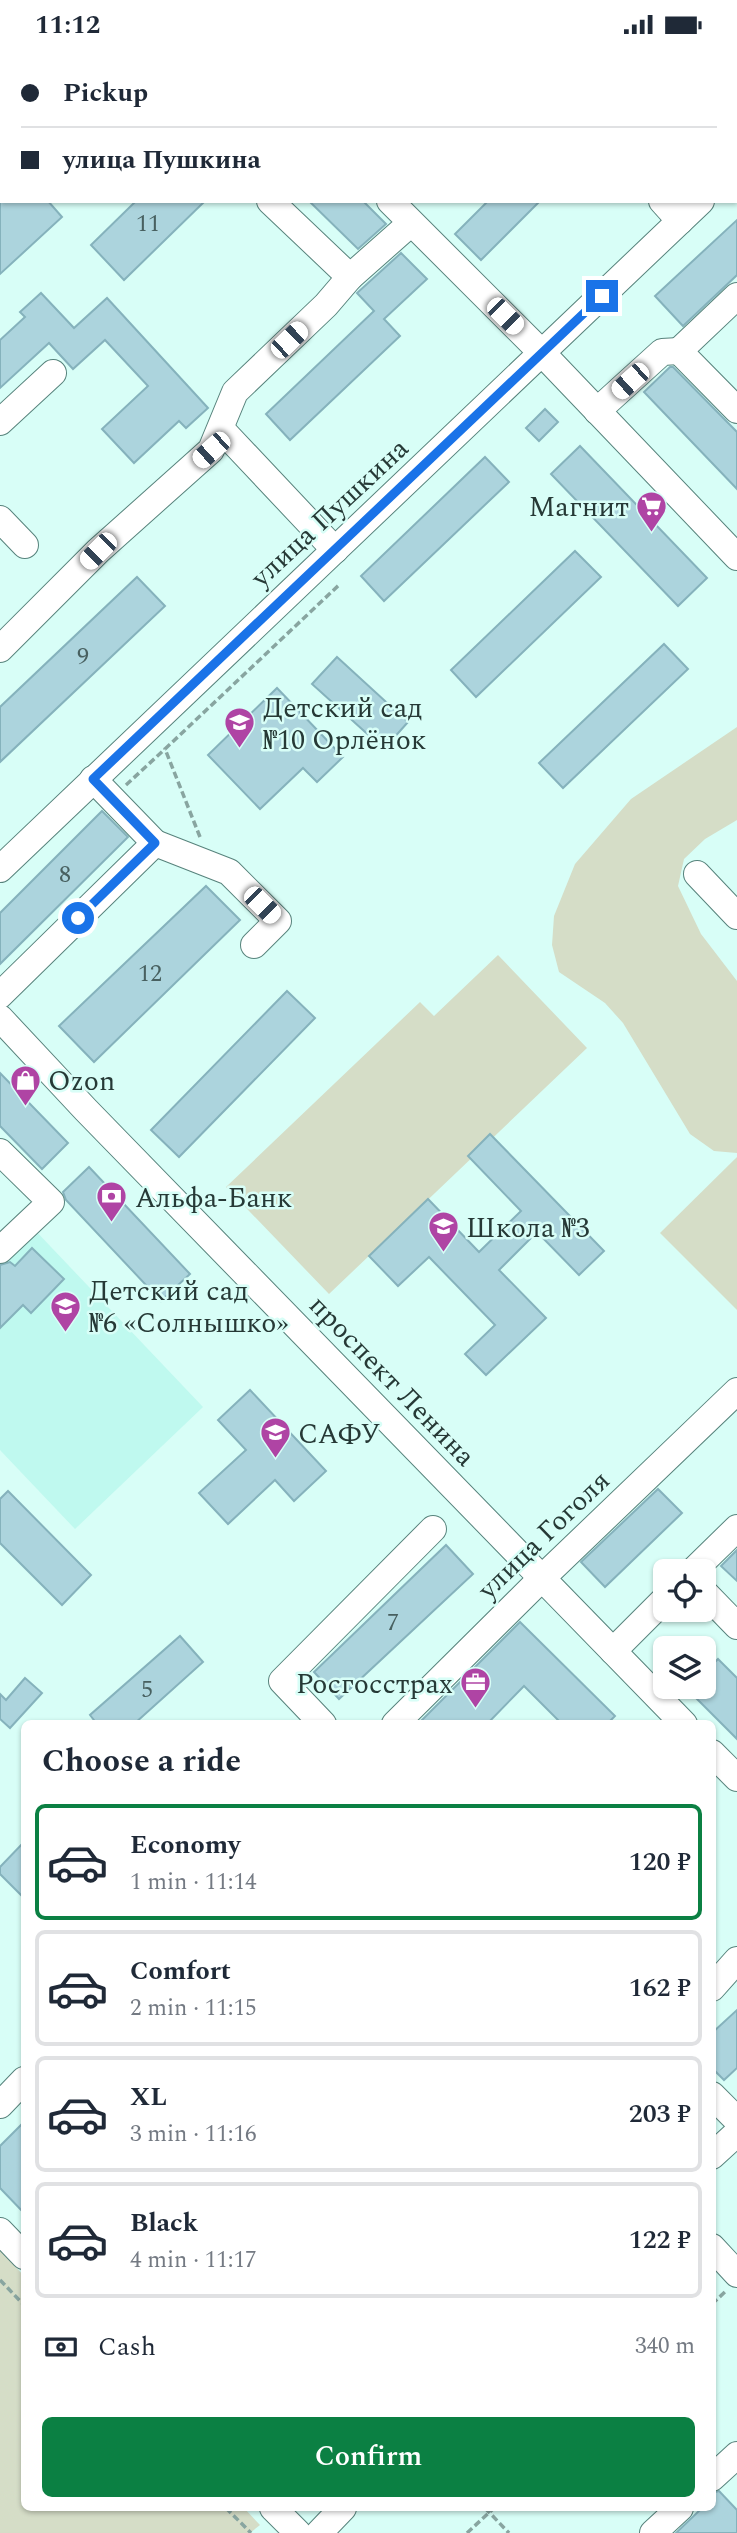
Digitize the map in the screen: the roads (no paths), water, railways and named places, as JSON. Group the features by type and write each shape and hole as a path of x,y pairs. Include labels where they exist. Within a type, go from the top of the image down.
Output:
{"street":[{"path":"272,203 350,277"},
{"path":"392,203 542,353 737,557"},
{"path":"664,203 680,221"},
{"name":"улица Пушкина","path":"0,869 102,789 335,550 699,203"},
{"path":"0,649 98,551 211,450 235,392 326,305 350,277 411,223"},
{"path":"597,411 662,352 680,351 737,296"},
{"path":"680,351 737,410"},
{"path":"0,422 53,373"},
{"path":"221,429 335,550"},
{"path":"0,519 25,545"},
{"path":"102,789 155,843 229,872 278,921 254,945"},
{"path":"0,995 155,843"},
{"path":"697,874 737,916"},
{"name":"проспект Ленина","path":"0,1019 86,1111 680,1720"},
{"path":"0,1152 51,1202 0,1250"},
{"name":"улица Гоголя","path":"399,1720 737,1391"},
{"path":"705,1559 737,1528"},
{"path":"319,1720 282,1681 433,1529"},
{"path":"716,1605 737,1626"},
{"path":"613,1651 653,1611"},
{"path":"716,1756 737,1778"},
{"path":"716,1984 737,1960"},
{"path":"0,2105 21,2083"},
{"path":"716,2099 737,2120"},
{"path":"716,2152 737,2133"},
{"path":"0,2231 21,2253"},
{"path":"716,2251 737,2274"},
{"path":"716,2474 737,2455"},
{"path":"276,2511 298,2533"},
{"path":"318,2533 340,2511"},
{"path":"653,2533 677,2511"}],"place":[{"name":"Магнит","path":"652,533"},
{"name":"Детский сад №10 Орлёнок","path":"240,750"},
{"name":"Ozon","path":"25,1107"},
{"name":"Альфа-Банк","path":"112,1224"},
{"name":"Школа №3","path":"443,1254"},
{"name":"Детский сад №6 «Солнышко»","path":"66,1333"},
{"name":"САФУ","path":"275,1460"},
{"name":"Росгосстрах","path":"476,1710"}]}
